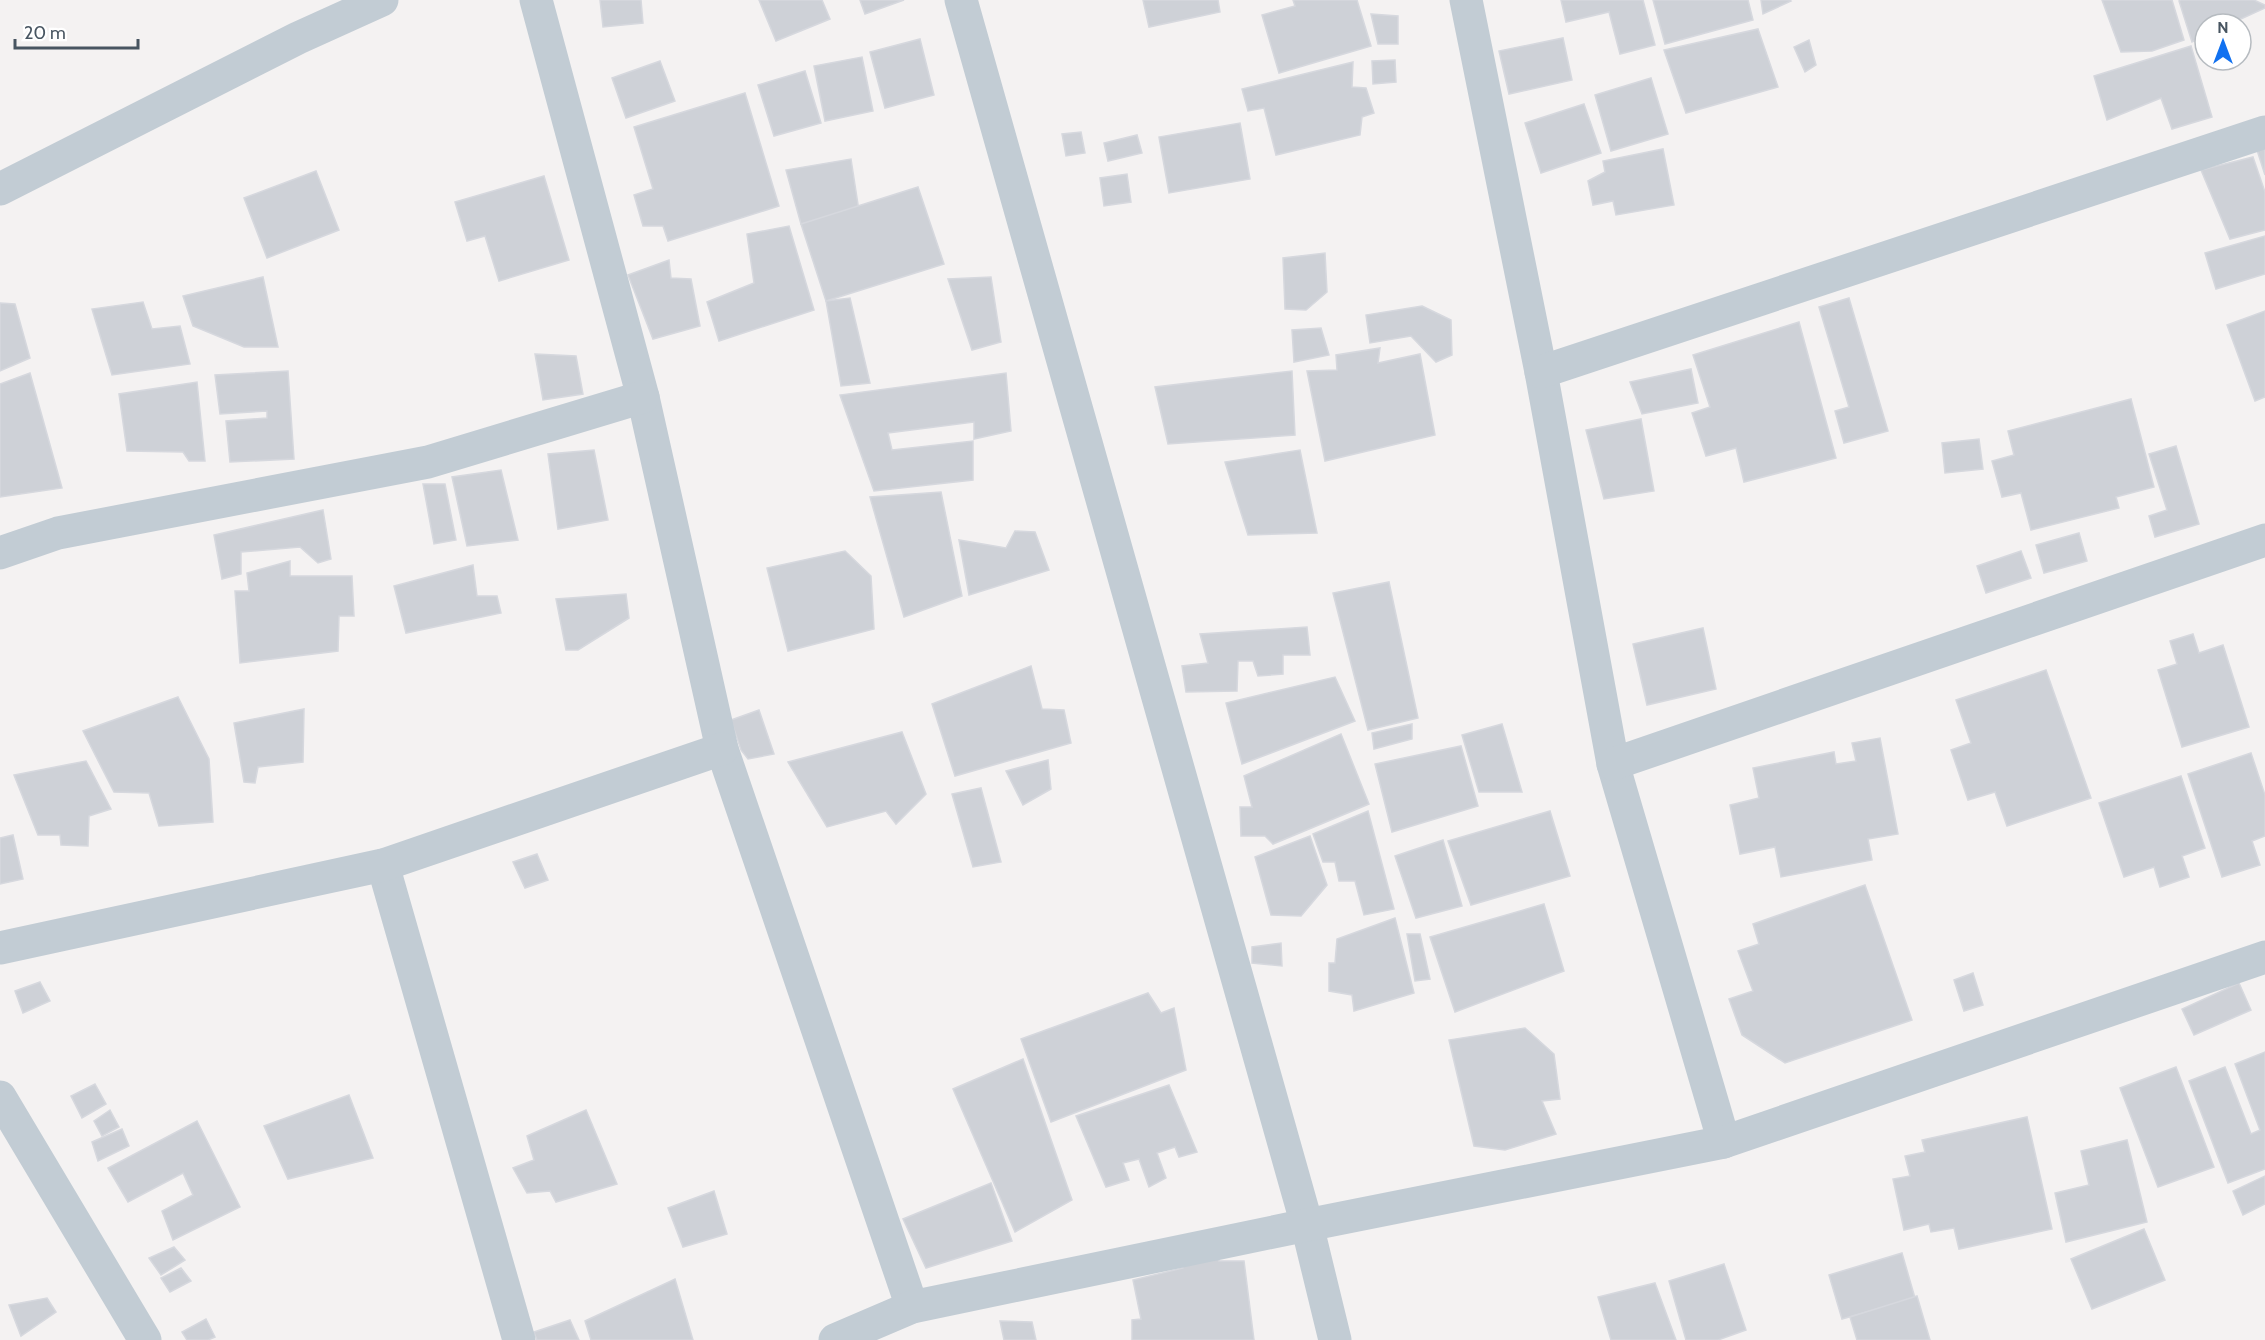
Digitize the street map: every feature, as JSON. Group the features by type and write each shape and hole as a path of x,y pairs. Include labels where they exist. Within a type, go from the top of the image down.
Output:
{"street":[{"path":"0,189 298,38 382,0"},
{"path":"536,0 643,397 722,749 912,1307"},
{"path":"960,0 1307,1225 1335,1340"},
{"path":"1466,0 1541,372 1613,764 1724,1142"},
{"path":"1541,372 2265,132"},
{"path":"0,553 58,533 428,462 643,397"},
{"path":"1613,764 2265,540"},
{"path":"0,948 384,865 722,749"},
{"path":"384,865 519,1340"},
{"path":"835,1340 912,1307 1724,1142 2265,957"},
{"path":"0,1096 145,1340"}],"building":[{"path":"600,0 641,0 643,23 603,27"},
{"path":"759,0 822,0 830,19 776,41"},
{"path":"860,0 904,0 865,14"},
{"path":"1143,0 1218,0 1220,12 1149,27"},
{"path":"1293,0 1357,0 1371,46 1279,73 1262,15 1295,6"},
{"path":"1561,0 1643,0 1655,45 1620,54 1609,12 1566,22"},
{"path":"1653,0 1748,0 1753,20 1665,44"},
{"path":"1761,0 1790,0 1791,1 1763,14"},
{"path":"2102,0 2172,0 2184,40 2152,51 2121,52"},
{"path":"2254,0 2265,5 2265,8 2253,13 2193,12 2192,42 2179,1"},
{"path":"1371,14 1398,16 1398,44 1378,44"},
{"path":"1758,29 1778,87 1686,113 1664,50"},
{"path":"1563,38 1572,80 1509,94 1499,51"},
{"path":"920,39 934,95 885,108 870,52"},
{"path":"1809,40 1816,65 1805,72 1794,47"},
{"path":"2191,46 2193,72 2199,72 2212,117 2172,129 2161,98 2107,120 2094,76"},
{"path":"862,57 873,111 825,121 814,66"},
{"path":"1395,60 1396,82 1373,84 1372,61"},
{"path":"660,61 675,101 626,118 612,78"},
{"path":"1353,62 1352,87 1366,88 1374,113 1362,117 1360,135 1276,155 1264,108 1248,111 1242,89"},
{"path":"805,71 821,123 774,136 758,85"},
{"path":"1651,78 1668,134 1611,151 1595,95"},
{"path":"745,93 779,206 668,241 663,226 643,226 634,195 653,189 634,127"},
{"path":"1584,104 1601,153 1541,173 1525,123"},
{"path":"1240,123 1250,179 1169,193 1159,137"},
{"path":"1081,132 1085,153 1066,156 1062,134"},
{"path":"1137,135 1142,153 1108,161 1104,143"},
{"path":"2265,145 2265,175 2256,147"},
{"path":"1663,149 1674,205 1616,215 1613,201 1593,205 1588,181 1605,172 1603,161"},
{"path":"2253,157 2265,192 2265,230 2230,239 2201,170"},
{"path":"851,159 859,211 801,224 786,170"},
{"path":"316,171 339,230 267,258 244,198"},
{"path":"1127,174 1131,202 1104,206 1100,178"},
{"path":"544,176 569,260 499,281 485,236 467,241 455,202"},
{"path":"918,187 944,264 826,301 801,224"},
{"path":"789,226 814,310 719,341 707,302 754,283 747,234"},
{"path":"2265,236 2265,274 2216,289 2205,253"},
{"path":"1325,253 1327,292 1306,310 1285,309 1283,258"},
{"path":"669,260 671,278 691,279 700,326 653,339 628,275"},
{"path":"263,277 278,347 244,347 193,326 183,296"},
{"path":"991,277 1001,342 972,350 948,279"},
{"path":"850,298 870,383 841,386 826,301"},
{"path":"1849,298 1888,431 1844,443 1835,411 1849,407 1819,307"},
{"path":"143,302 152,329 180,326 190,364 112,375 92,309"},
{"path":"0,303 15,304 30,358 0,371"},
{"path":"1422,306 1451,320 1452,355 1436,362 1411,336 1370,343 1366,315"},
{"path":"2265,311 2265,397 2255,401 2227,325"},
{"path":"1799,322 1836,458 1744,482 1736,448 1706,456 1692,413 1710,407 1693,355"},
{"path":"1321,328 1329,355 1294,362 1292,330"},
{"path":"1380,348 1378,363 1420,354 1435,435 1325,461 1307,371 1337,370 1336,355"},
{"path":"535,354 576,356 583,394 543,400"},
{"path":"1691,369 1698,403 1642,414 1630,382"},
{"path":"288,371 294,459 230,462 226,421 267,418 267,411 220,414 215,375"},
{"path":"1292,371 1295,435 1168,444 1155,387"},
{"path":"30,373 62,488 0,497 0,384"},
{"path":"1006,373 1011,431 974,439 974,422 888,433 892,450 973,441 973,480 874,491 840,395"},
{"path":"197,382 205,461 189,461 183,452 127,451 119,394"},
{"path":"2131,399 2154,487 2116,497 2119,508 2031,530 2021,493 2002,497 1992,461 2014,455 2008,431"},
{"path":"1641,419 1654,491 1604,499 1586,430"},
{"path":"1979,439 1983,469 1945,473 1942,443"},
{"path":"2176,446 2199,524 2155,537 2149,516 2167,510 2149,454"},
{"path":"594,450 608,520 558,529 548,454"},
{"path":"1300,450 1317,533 1248,535 1225,462"},
{"path":"501,470 518,540 467,546 452,477"},
{"path":"423,484 445,484 456,540 434,544"},
{"path":"941,492 962,596 904,617 870,497"},
{"path":"323,510 331,559 318,563 300,547 241,552 241,574 222,579 214,535"},
{"path":"1015,531 1035,532 1049,570 969,595 959,540 1006,548"},
{"path":"2079,533 2087,561 2044,573 2036,545"},
{"path":"845,551 871,576 874,629 788,651 767,568"},
{"path":"2021,551 2031,578 1986,593 1977,566"},
{"path":"290,561 290,576 352,576 354,616 339,616 338,651 240,663 235,591 249,591 247,573"},
{"path":"473,565 477,596 497,596 501,613 406,633 394,586"},
{"path":"1389,582 1418,718 1368,730 1333,593"},
{"path":"626,594 629,618 578,650 566,650 556,599"},
{"path":"1307,627 1310,655 1283,655 1283,674 1258,676 1253,661 1238,661 1237,691 1186,692 1182,666 1208,663 1200,634"},
{"path":"1703,628 1716,689 1647,705 1633,644"},
{"path":"2193,634 2199,653 2223,645 2249,727 2182,747 2158,670 2177,664 2170,641"},
{"path":"1031,666 1042,709 1064,710 1071,743 955,776 932,704"},
{"path":"2046,670 2091,798 2007,826 1995,792 1968,800 1951,750 1971,743 1956,700"},
{"path":"1335,677 1355,721 1242,764 1226,703"},
{"path":"178,697 209,759 213,822 159,826 149,793 114,792 83,731"},
{"path":"304,709 303,762 258,767 255,783 244,782 234,723"},
{"path":"759,710 774,754 748,759 741,750 731,720"},
{"path":"1412,724 1412,739 1374,749 1372,733"},
{"path":"1502,724 1522,792 1479,792 1462,735"},
{"path":"902,732 926,794 896,824 886,811 827,827 788,762"},
{"path":"1341,734 1369,804 1273,844 1265,836 1241,836 1240,807 1252,807 1244,776"},
{"path":"1880,738 1898,834 1868,839 1872,860 1781,877 1775,847 1740,854 1730,805 1759,798 1753,768 1834,752 1836,764 1856,761 1852,743"},
{"path":"1461,746 1478,806 1392,832 1375,764"},
{"path":"2251,753 2265,795 2265,836 2252,841 2260,865 2222,877 2188,774"},
{"path":"1048,760 1051,789 1023,805 1006,771"},
{"path":"86,761 111,809 89,816 88,846 61,845 60,835 38,835 14,775"},
{"path":"2181,776 2205,848 2182,856 2189,877 2160,887 2154,867 2124,877 2099,803"},
{"path":"981,788 1001,862 973,867 952,794"},
{"path":"1368,811 1394,909 1364,915 1355,881 1339,881 1335,862 1323,862 1313,834"},
{"path":"1550,811 1570,876 1471,905 1448,841"},
{"path":"13,835 23,879 0,884 0,838"},
{"path":"1310,836 1327,885 1301,916 1271,915 1255,857"},
{"path":"1443,840 1462,906 1416,918 1395,856"},
{"path":"537,854 548,880 525,888 513,862"},
{"path":"1865,885 1912,1020 1785,1063 1742,1035 1729,999 1753,991 1738,951 1759,944 1753,924"},
{"path":"1544,904 1564,971 1455,1012 1430,937"},
{"path":"1395,918 1414,993 1354,1011 1352,995 1329,991 1329,963 1335,963 1337,939"},
{"path":"1407,934 1420,934 1430,979 1415,981"},
{"path":"1281,943 1282,966 1252,963 1252,947"},
{"path":"1973,973 1983,1005 1964,1011 1954,980"},
{"path":"40,982 50,1001 23,1013 15,991"},
{"path":"2239,983 2251,1010 2194,1035 2182,1009"},
{"path":"1148,993 1161,1013 1174,1008 1186,1070 1051,1122 1021,1039"},
{"path":"1525,1028 1554,1054 1560,1099 1542,1101 1556,1134 1505,1150 1474,1146 1449,1040"},
{"path":"2265,1052 2265,1169 2228,1183 2189,1081 2225,1067 2251,1134 2260,1130 2235,1064"},
{"path":"1023,1059 1072,1200 1015,1232 953,1089"},
{"path":"2176,1067 2214,1167 2158,1187 2120,1088"},
{"path":"95,1084 106,1104 82,1118 71,1096"},
{"path":"1169,1085 1197,1152 1179,1157 1175,1147 1157,1153 1166,1178 1149,1187 1139,1159 1123,1163 1129,1180 1106,1187 1076,1116"},
{"path":"349,1095 373,1158 288,1179 264,1126"},
{"path":"110,1110 119,1127 102,1136 94,1121"},
{"path":"586,1110 617,1184 556,1202 550,1191 527,1193 513,1168 534,1160 527,1136"},
{"path":"2027,1117 2052,1229 1959,1249 1954,1228 1931,1232 1929,1224 1904,1230 1893,1179 1910,1176 1905,1156 1925,1152 1922,1140"},
{"path":"197,1121 240,1207 173,1240 162,1211 193,1195 183,1173 128,1202 108,1168"},
{"path":"122,1129 129,1146 98,1161 92,1142"},
{"path":"2127,1140 2147,1222 2066,1242 2055,1193 2089,1185 2081,1151"},
{"path":"2265,1176 2265,1204 2243,1215 2233,1191"},
{"path":"991,1183 1012,1241 926,1268 903,1219"},
{"path":"714,1191 727,1234 683,1247 668,1208"},
{"path":"2144,1229 2165,1280 2092,1309 2071,1259"},
{"path":"174,1247 185,1260 161,1275 149,1258"},
{"path":"1219,1249 1219,1261 1244,1261 1254,1340 1132,1340 1132,1320 1141,1319 1133,1280 1183,1268 1183,1255"},
{"path":"1902,1253 1915,1298 1842,1319 1829,1275"},
{"path":"1724,1264 1746,1330 1718,1340 1686,1340 1669,1281"},
{"path":"181,1268 191,1281 170,1292 161,1278"},
{"path":"675,1279 693,1340 591,1340 585,1321"},
{"path":"1655,1283 1676,1340 1611,1340 1598,1297"},
{"path":"1917,1296 1930,1340 1857,1340 1850,1317"},
{"path":"47,1298 56,1312 21,1336 9,1305"},
{"path":"206,1319 215,1337 208,1340 187,1340 182,1332"},
{"path":"570,1320 579,1340 537,1340 534,1332"},
{"path":"1000,1321 1032,1322 1036,1340 1004,1340"}]}
